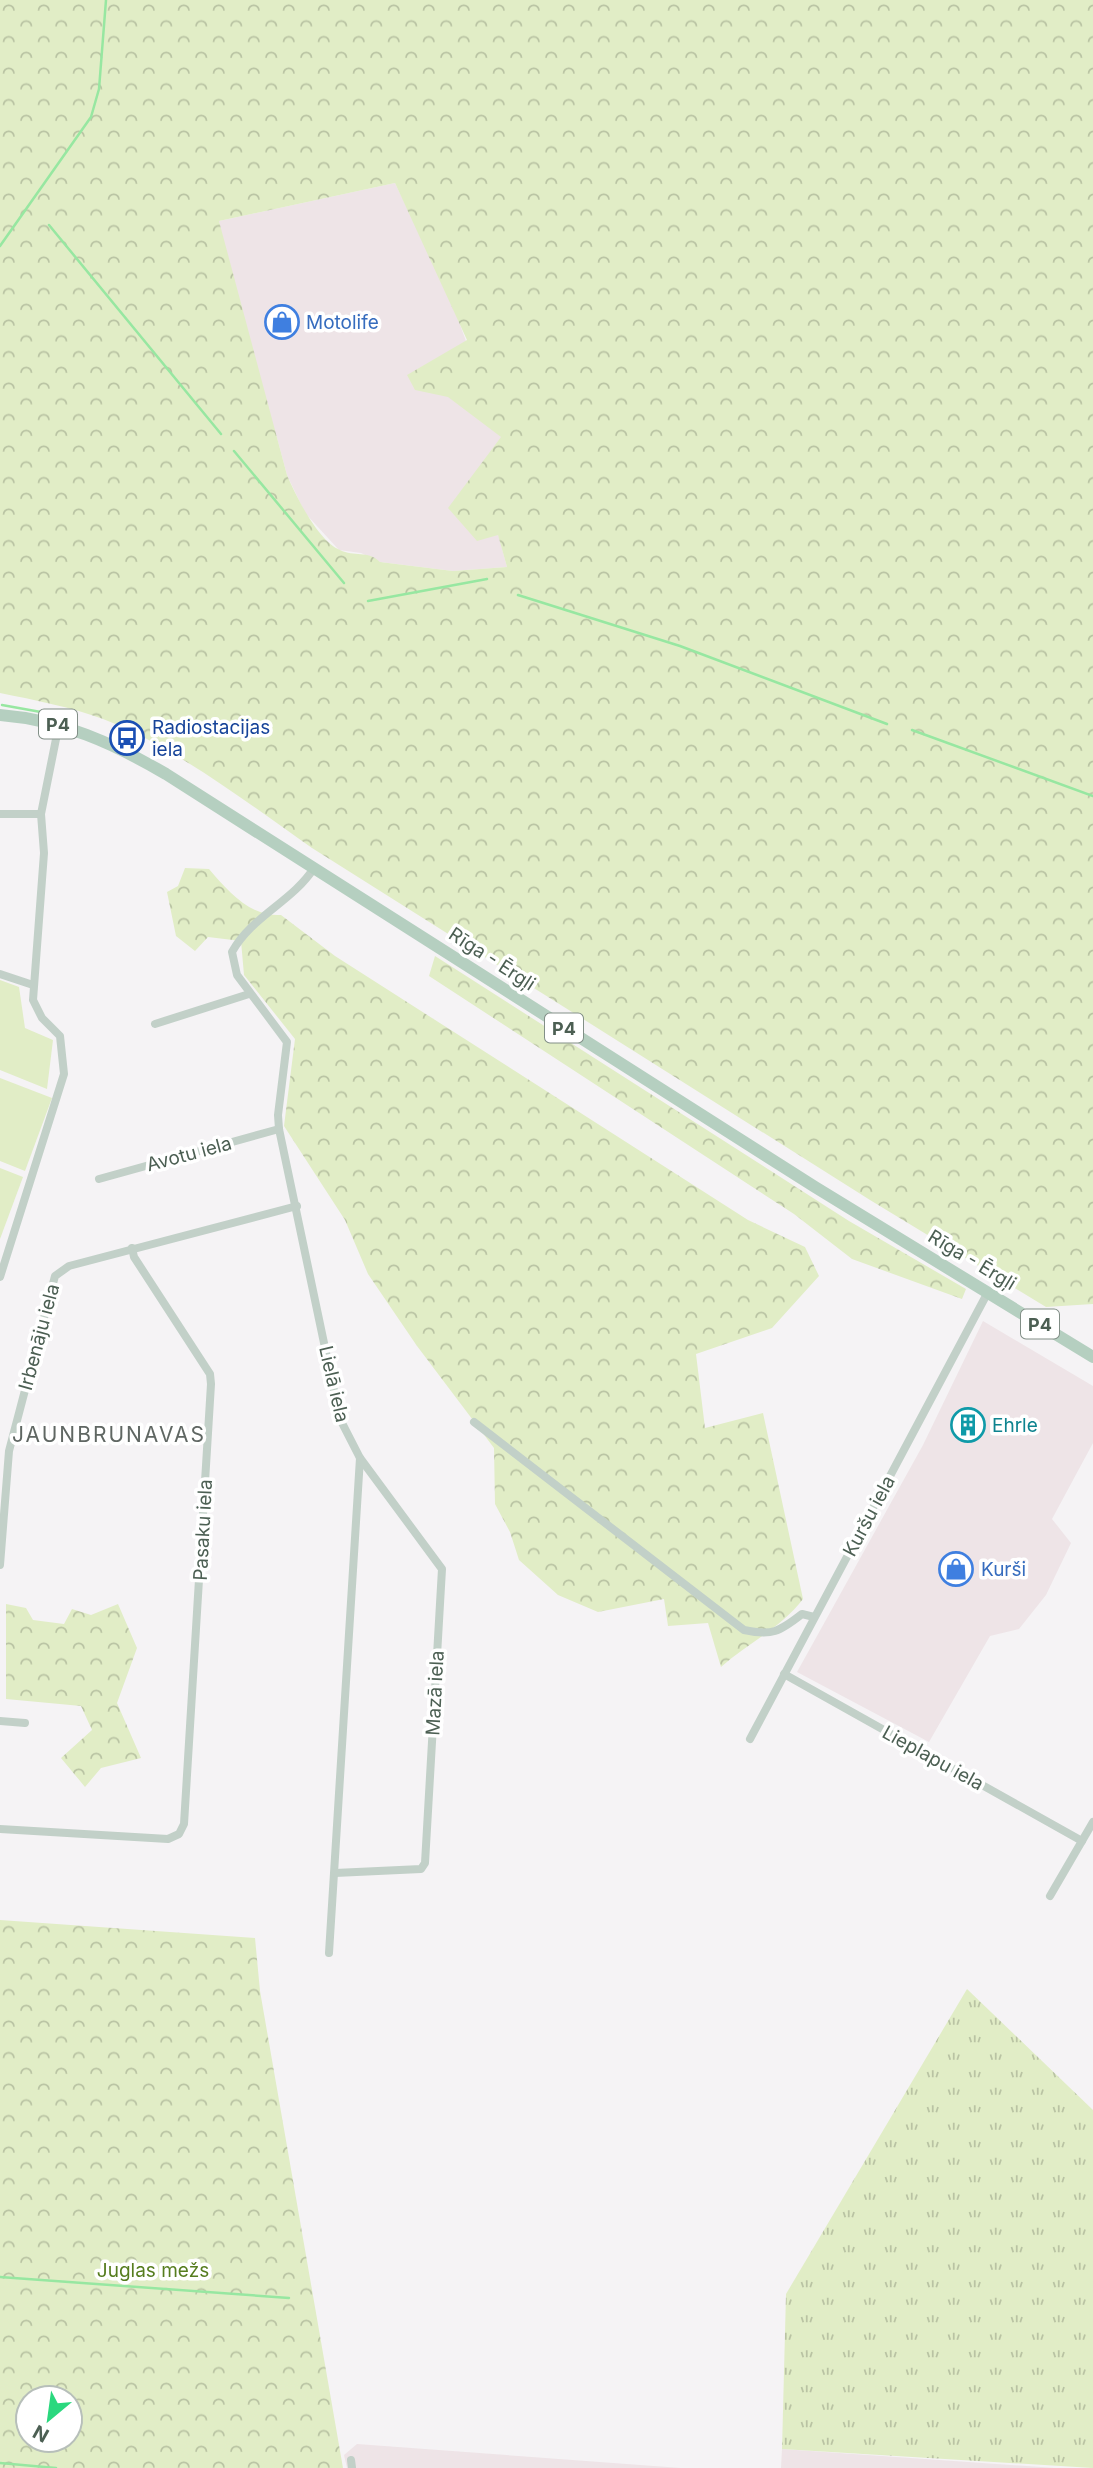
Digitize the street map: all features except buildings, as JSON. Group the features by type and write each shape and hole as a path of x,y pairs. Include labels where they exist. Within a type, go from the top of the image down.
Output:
{"main road":[{"name":"Rīga - Ērgļi","path":"0,715 59,724 101,739 144,761 815,1187 1093,1357"}],"street":[{"path":"0,1277 4,1255 64,1074 60,1036 36,1010 33,985 44,853 41,814 59,724"},
{"path":"0,814 41,814"},
{"name":"Lielā iela","path":"314,868 298,889 242,933 232,952 237,975 287,1042 278,1115 279,1129 340,1419 360,1458"},
{"path":"0,974 33,985"},
{"path":"155,1024 249,994"},
{"name":"Avotu iela","path":"99,1179 279,1129"},
{"name":"Irbenāju iela","path":"0,1564 9,1451 51,1285 60,1271 132,1248 297,1206"},
{"name":"Pasaku iela","path":"0,1829 168,1839 179,1834 184,1824 211,1384 210,1374 134,1257 132,1248"},
{"name":"Kuršu iela","path":"750,1739 988,1292"},
{"path":"474,1422 744,1630 765,1635 784,1628 802,1614 814,1618"},
{"path":"329,1952 360,1458"},
{"name":"Mazā iela","path":"335,1873 421,1869 425,1863 428,1818 442,1569 360,1458"},
{"name":"Lieplapu iela","path":"784,1674 1082,1842"},
{"path":"0,1721 25,1723"},
{"path":"1050,1896 1093,1822"}],"shaded area":[{"path":"395,183 451,300 501,437 498,534 507,567 453,571 380,562 361,553 339,550 305,513 287,475 276,434 265,436 219,221"},
{"name":"Kurši","path":"983,1321 1093,1386 1093,1443 1052,1519 1071,1543 1046,1595 1019,1629 990,1636 929,1742 797,1672 923,1445"},
{"path":"357,2444 681,2468 347,2468 344,2455"},
{"path":"782,2449 1055,2468 781,2468"}],"green space":[{"path":"0,0 1093,0 1093,1304 1046,1307 870,1200 312,848 210,777 156,744 91,715 0,693","holes":["395,183 467,340 407,375 415,390 448,397 501,437 448,508 477,541 498,535 507,567 453,571 380,562 371,556 340,550 316,528 287,475 219,221"]},
{"path":"185,868 209,869 232,894 250,907 259,912 281,915 335,956 748,1220 805,1247 819,1276 772,1328 696,1354 705,1428 763,1413 803,1599 775,1627 721,1667 708,1623 668,1626 664,1599 598,1612 558,1595 519,1560 510,1532 495,1504 494,1448 417,1346 368,1274 345,1220 284,1126 295,1039 244,975 241,941 208,937 195,951 176,936 167,892 178,886"},
{"path":"435,956 849,1221 966,1289 962,1299 852,1259 794,1214 429,976"},
{"path":"0,980 19,987 25,1028 53,1040 47,1089 0,1070"},
{"path":"0,1078 52,1098 25,1171 0,1161"},
{"path":"0,1168 23,1177 0,1239"},
{"path":"6,1604 26,1608 33,1620 64,1624 72,1609 91,1615 118,1604 137,1648 117,1703 141,1758 101,1768 85,1787 61,1758 92,1730 81,1706 6,1699"},
{"name":"Juglas mežs","path":"0,1920 255,1938 260,1991 343,2468 0,2468"},
{"path":"967,1989 1093,2110 1093,2468 782,2449 786,2294"}],"waterway":[{"path":"0,246 91,117 99,89 106,0"},
{"path":"49,225 221,434"},
{"path":"234,451 344,583"},
{"path":"368,601 487,579"},
{"path":"518,595 680,646 887,724"},
{"path":"2,705 63,716"},
{"path":"912,730 1093,796"},
{"path":"0,2277 289,2298"},
{"path":"0,2463 56,2468"}],"place":[{"name":"Motolife","path":"282,322"},
{"name":"Radiostacijas iela","path":"127,738"},
{"name":"Ehrle","path":"968,1425"},
{"name":"Kurši","path":"956,1569"}],"district":[{"name":"JAUNBRUNAVAS","path":"109,1434"}]}
